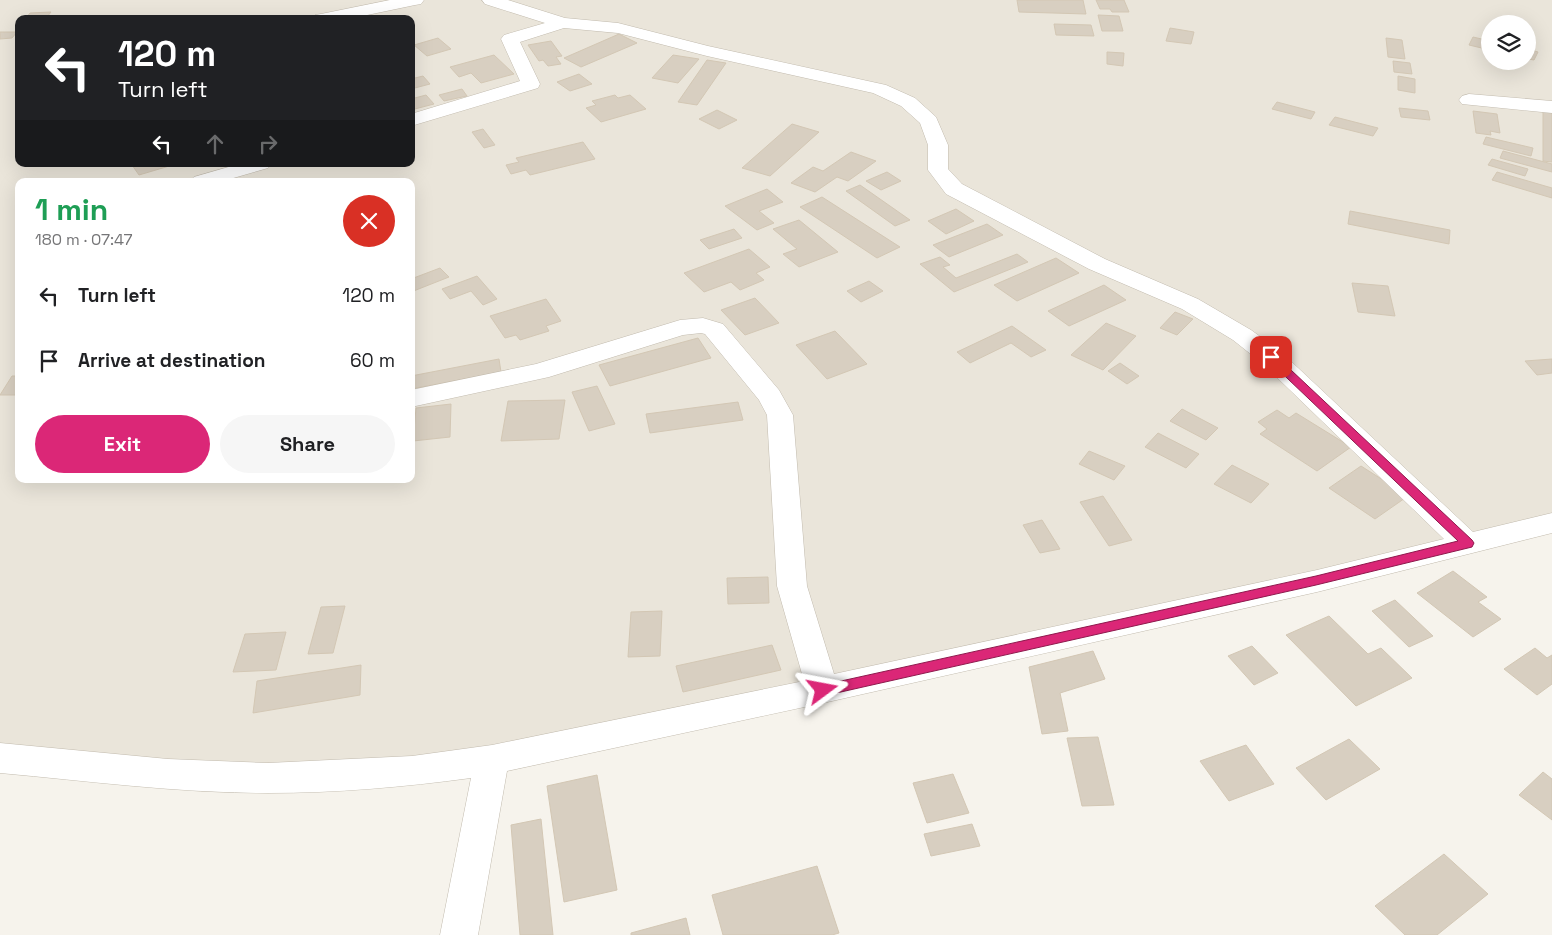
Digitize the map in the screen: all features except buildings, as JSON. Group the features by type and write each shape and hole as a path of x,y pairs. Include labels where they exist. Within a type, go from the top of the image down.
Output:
{"street":[{"path":"341,15 415,0"},
{"path":"491,0 563,23 618,28 707,51 879,89 908,102 929,121 938,145 938,170 954,189 1097,264 1190,304 1242,335 1271,357 1468,543"},
{"path":"415,119 531,84 510,38 563,23"},
{"path":"1469,100 1552,107"},
{"path":"212,178 250,167"},
{"path":"415,398 540,371 680,328 703,325 714,329 770,396 780,415 792,586 823,690"},
{"path":"0,758 168,774 268,778 412,772 492,760 823,690 1316,581 1552,523"},
{"path":"459,935 492,760"}],"shaded area":[{"path":"0,0 1552,0 1552,520 413,768 0,755"}],"route":[{"path":"823,690 1316,581 1468,543 1271,357"}]}
